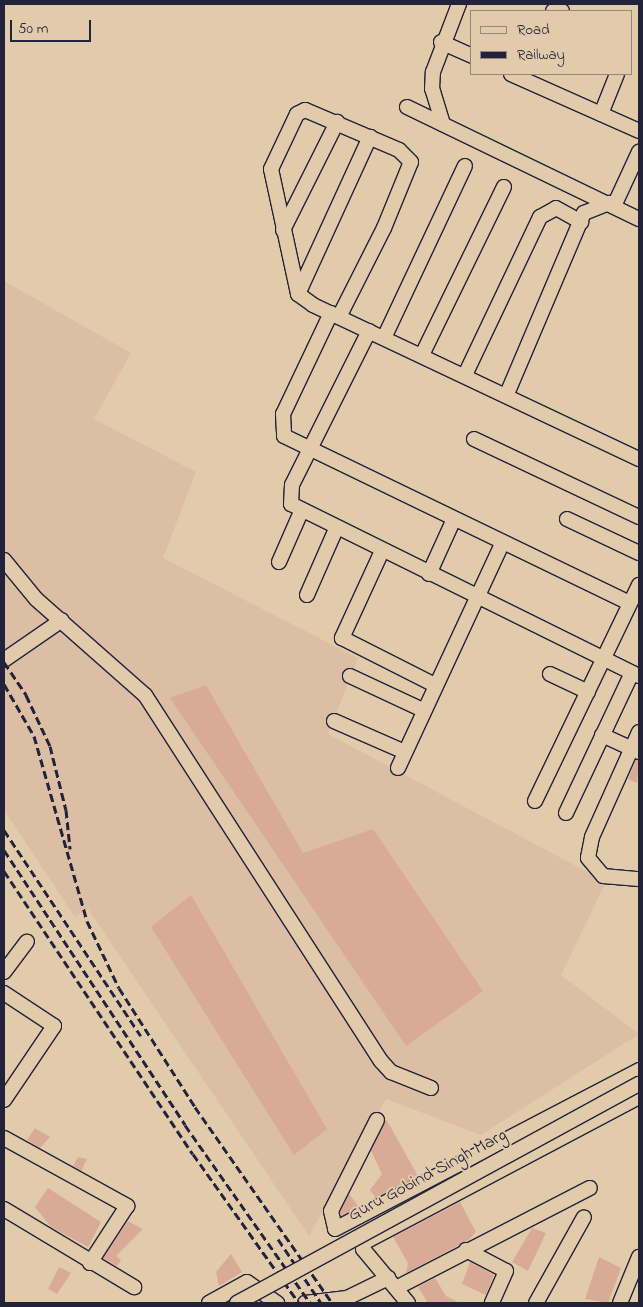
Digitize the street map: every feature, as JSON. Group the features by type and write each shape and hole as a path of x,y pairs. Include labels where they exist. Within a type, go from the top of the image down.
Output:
{"street":[{"path":"443,124 431,82 441,42 459,4"},
{"path":"441,42 470,55"},
{"path":"517,75 639,131"},
{"path":"601,114 617,75"},
{"path":"407,107 639,218"},
{"path":"634,601 454,519 284,436 281,420 335,315 411,167 407,154 337,122 300,111 270,169 298,294 335,315 368,331 507,394 639,459"},
{"path":"283,230 337,122"},
{"path":"298,294 370,137"},
{"path":"612,204 639,152"},
{"path":"384,338 465,166"},
{"path":"422,355 504,188"},
{"path":"507,394 581,222 590,207 612,204"},
{"path":"465,375 540,217 556,208 581,222"},
{"path":"368,331 290,492 291,504 301,512 635,675 602,735 566,813"},
{"path":"474,439 639,517"},
{"path":"278,562 301,512"},
{"path":"567,518 639,553"},
{"path":"429,574 454,519"},
{"path":"307,595 336,529"},
{"path":"398,768 434,685 503,542"},
{"path":"382,551 342,638 434,685"},
{"path":"4,560 36,599 145,695 381,1062 391,1072 431,1088"},
{"path":"535,801 634,601 639,586"},
{"path":"4,660 62,620"},
{"path":"550,674 588,692"},
{"path":"350,676 423,710"},
{"path":"334,720 405,752"},
{"path":"639,732 636,751 592,836 588,858 603,876 639,879"},
{"path":"602,735 636,751"},
{"path":"4,972 27,942"},
{"path":"4,993 54,1026 4,1100"},
{"path":"377,1120 331,1211 336,1229 639,1070"},
{"name":"Guru Gobind Singh Marg","path":"237,1303 639,1084"},
{"path":"408,1303 363,1249 364,1243 639,1097"},
{"path":"4,1138 127,1206 90,1263"},
{"path":"305,1303 347,1298 392,1283 466,1250 590,1188"},
{"path":"4,1209 90,1263 134,1287"},
{"path":"536,1303 584,1217"},
{"path":"466,1250 506,1270 492,1303"},
{"path":"620,1303 634,1286 639,1257"},
{"path":"209,1303 247,1282 277,1303"}],"shaded area":[{"path":"4,281 131,353 94,419 196,472 163,558 358,658 328,734 606,882 561,975 639,1034 481,1135 386,1099 309,1236 88,909 75,917 4,810"}],"building":[{"path":"206,685 303,853 373,829 483,991 406,1046 170,698"},
{"path":"636,760 639,761 637,783 628,779"},
{"path":"191,895 327,1129 294,1155 151,927"},
{"path":"386,1119 418,1176 376,1198 370,1190 382,1174 371,1151"},
{"path":"35,1128 50,1137 40,1148 27,1140"},
{"path":"78,1157 87,1159 81,1171 73,1166"},
{"path":"48,1188 101,1222 88,1247 51,1227 35,1207"},
{"path":"349,1194 359,1207 341,1216 340,1212"},
{"path":"460,1202 476,1232 469,1240 406,1273 408,1263 393,1237"},
{"path":"128,1221 143,1229 116,1256 121,1260 117,1266 103,1258"},
{"path":"532,1228 546,1233 528,1271 512,1262"},
{"path":"231,1254 242,1272 219,1286 216,1272"},
{"path":"599,1257 621,1268 608,1303 585,1299"},
{"path":"470,1262 494,1275 486,1295 462,1284"},
{"path":"59,1267 71,1273 57,1294 48,1289"},
{"path":"435,1278 446,1296 460,1303 428,1303 418,1287"}],"railway":[{"path":"4,662 26,695 50,746 66,810 70,849"},
{"path":"4,684 34,736 87,921 119,988 195,1107 332,1303"},
{"path":"4,830 141,1036"},
{"path":"4,850 185,1125 310,1303"},
{"path":"4,871 193,1154 299,1303"},
{"path":"278,1239 321,1303"}]}
